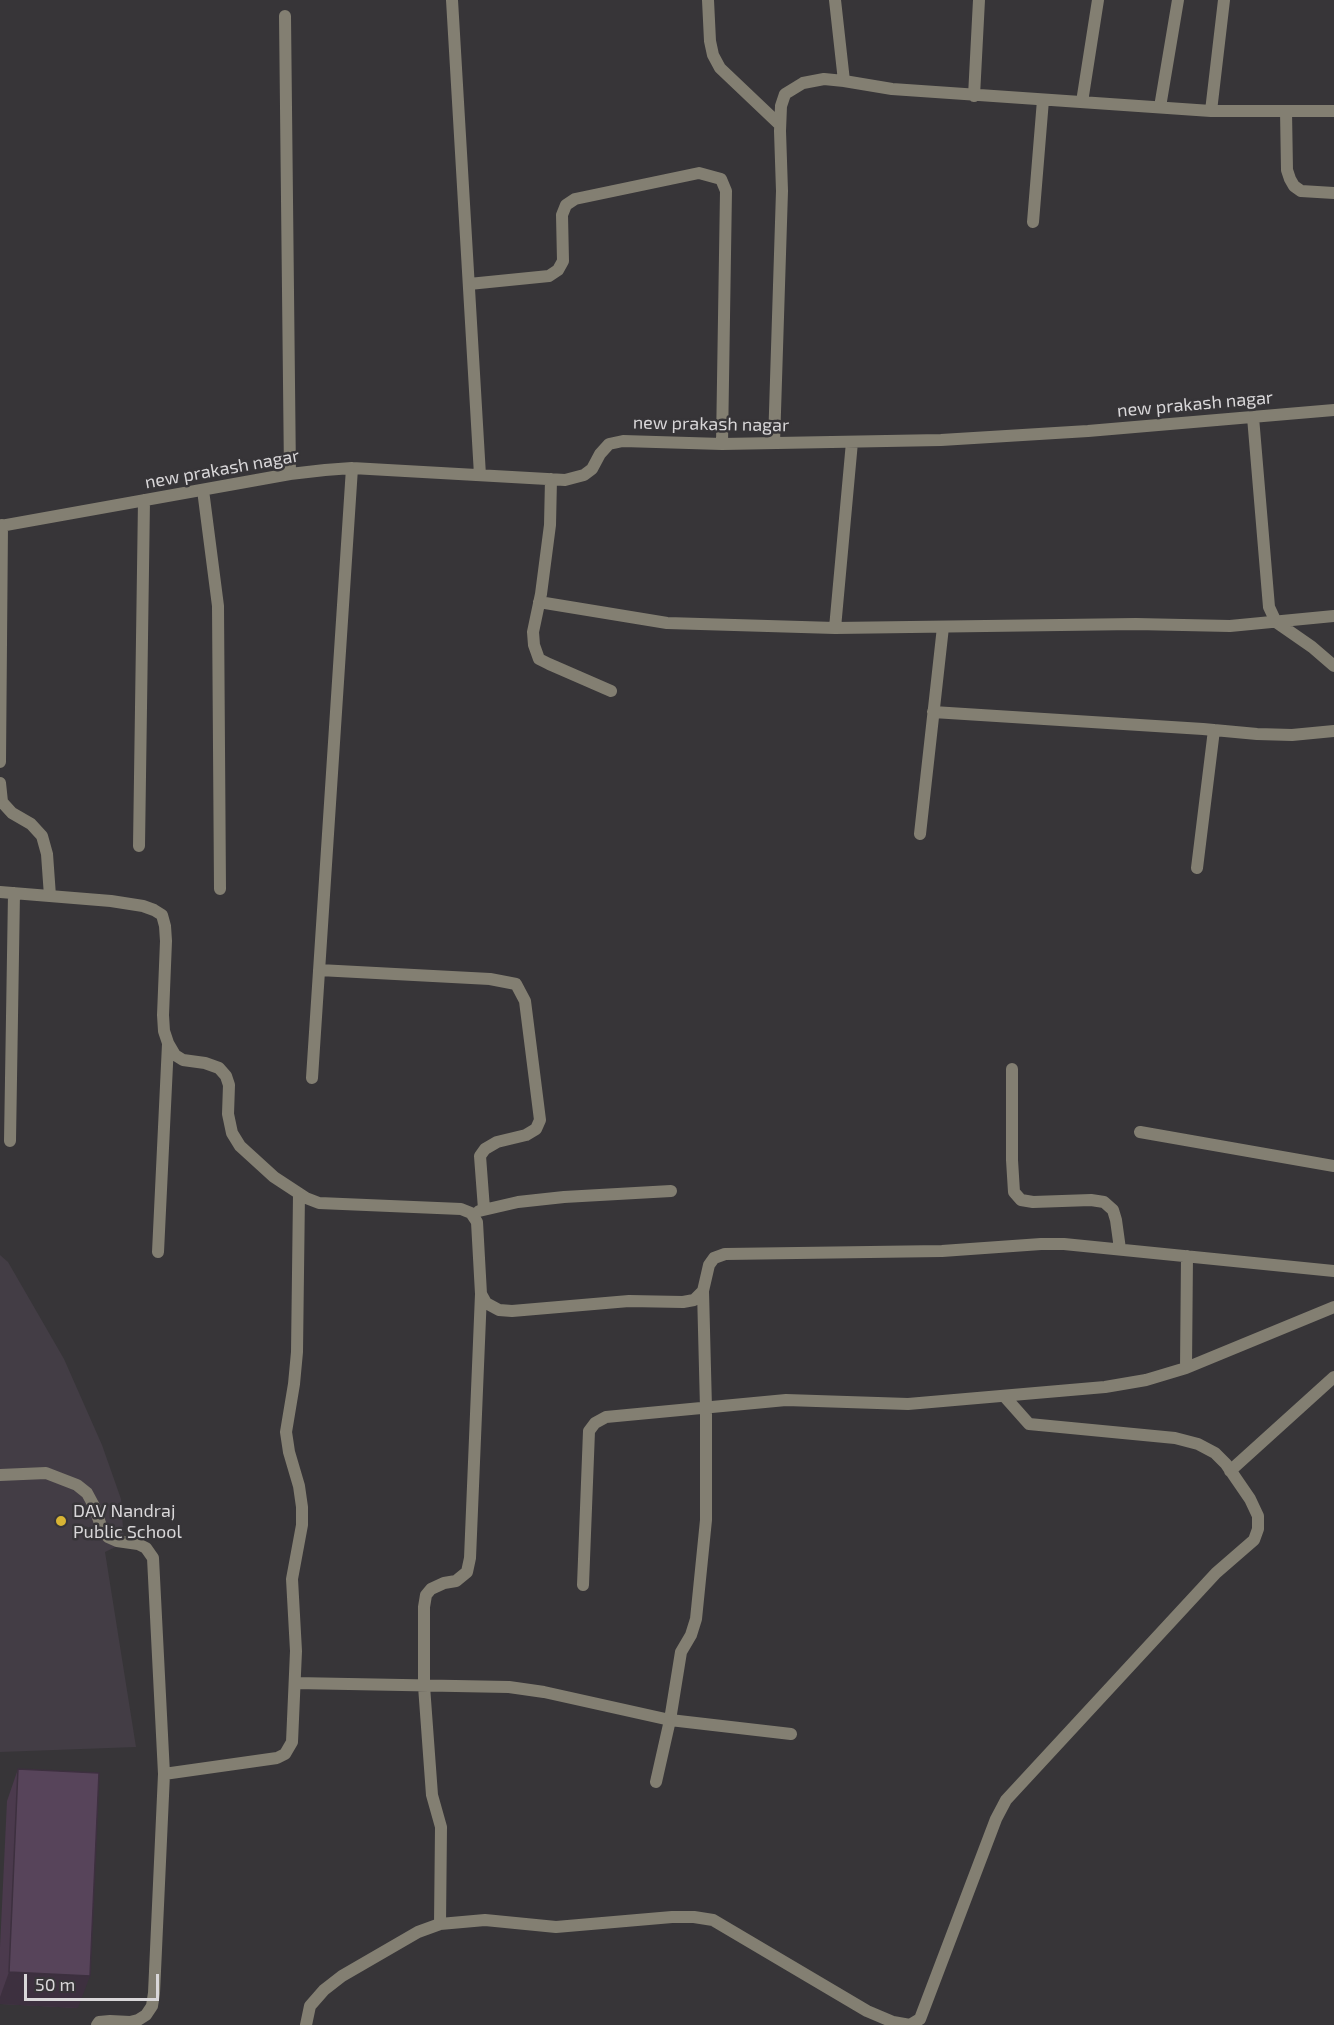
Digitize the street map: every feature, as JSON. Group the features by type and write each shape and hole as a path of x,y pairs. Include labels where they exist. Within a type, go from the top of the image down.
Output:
{"street":[{"path":"452,0 480,475"},
{"path":"708,0 710,41 713,55 720,68 780,125"},
{"path":"836,0 844,81"},
{"path":"974,96 979,0"},
{"path":"1082,102 1098,0"},
{"path":"1160,107 1178,0"},
{"path":"1211,111 1224,0"},
{"path":"285,16 290,474"},
{"path":"774,443 782,192 780,125 785,94 803,83 824,79 892,89 974,96 1211,111 1334,111"},
{"path":"1033,222 1043,100"},
{"path":"1286,111 1287,170 1294,186 1301,191 1334,193"},
{"path":"468,284 549,276 558,270 563,261 562,215 566,206 575,200 699,173 721,179 726,191 722,444"},
{"name":"new prakash nagar","path":"1,525 290,474 352,468 565,480 584,475 592,469 600,454 609,444 623,441 722,444 992,438 1334,410"},
{"path":"1253,417 1269,607 1276,621 1334,666"},
{"path":"836,628 852,442"},
{"path":"312,1078 352,468"},
{"path":"551,479 550,525 533,632 534,645 540,659 611,690"},
{"path":"203,490 218,606 220,889"},
{"path":"139,846 144,500"},
{"path":"0,762 1,525"},
{"path":"538,602 667,623 836,628 1136,624 1230,626 1334,616"},
{"path":"921,834 943,627"},
{"path":"933,712 1285,735 1334,731"},
{"path":"1197,868 1214,729"},
{"path":"0,783 2,802 12,813 31,824 42,836 48,854 50,896"},
{"path":"0,892 111,901 143,906 162,915 166,941 163,1015 168,1044 175,1055 183,1060 205,1063 219,1068 226,1076 229,1085 228,1114 232,1133 240,1146 274,1178 299,1194 319,1203 461,1209 471,1213 477,1221 481,1294 470,1558 467,1572 456,1581 431,1589 426,1595 424,1607 424,1686 432,1795 441,1827 440,1924"},
{"path":"10,1141 14,893"},
{"path":"319,970 490,979 516,984 525,1001 540,1120 536,1129 526,1135 497,1142 485,1149 480,1156 484,1209"},
{"path":"158,1252 168,1044"},
{"path":"1012,1069 1014,1192 1021,1200 1033,1203 1090,1200 1104,1202 1113,1210 1120,1249"},
{"path":"1140,1131 1334,1166"},
{"path":"471,1213 518,1202 671,1191"},
{"path":"164,1774 277,1758 285,1754 292,1742 296,1651 292,1579 302,1525 302,1507 286,1432 294,1384 298,1330 299,1194"},
{"path":"656,1782 670,1720 681,1652 691,1635 696,1619 706,1520 703,1291 709,1265 714,1258 725,1254 942,1251 1041,1244 1120,1249 1334,1270"},
{"path":"1186,1368 1187,1256"},
{"path":"481,1294 486,1303 499,1310 512,1311 629,1301 682,1302 694,1300 703,1291"},
{"path":"583,1585 589,1431 595,1423 606,1417 786,1400 908,1404 1106,1387 1146,1380 1186,1368 1334,1307"},
{"path":"1230,1471 1334,1377"},
{"path":"306,2025 310,2006 324,1990 342,1976 417,1932 440,1924 485,1920 556,1927 672,1917 713,1920 867,2011 893,2022 910,2025 920,2019 996,1819 1006,1800 1216,1573 1254,1540 1258,1529 1258,1516 1250,1499 1215,1453 1198,1444 1175,1438 1029,1424 1005,1397"},
{"path":"0,1475 46,1473 77,1485 87,1493 108,1537 117,1541 138,1544 146,1548 153,1558 164,1774 154,1993 152,2006 146,2015 138,2020 99,2022 97,2025"},
{"path":"295,1683 518,1688 670,1720 791,1734"}],"shaded area":[{"name":"DAV Nandraj Public School","path":"0,1255 8,1262 64,1359 102,1445 121,1499 124,1543 105,1552 136,1747 0,1752"}],"building":[{"path":"18,1769 99,1773 90,1976 9,1972"}],"place":[{"name":"DAV Nandraj Public School","path":"61,1521"}]}
